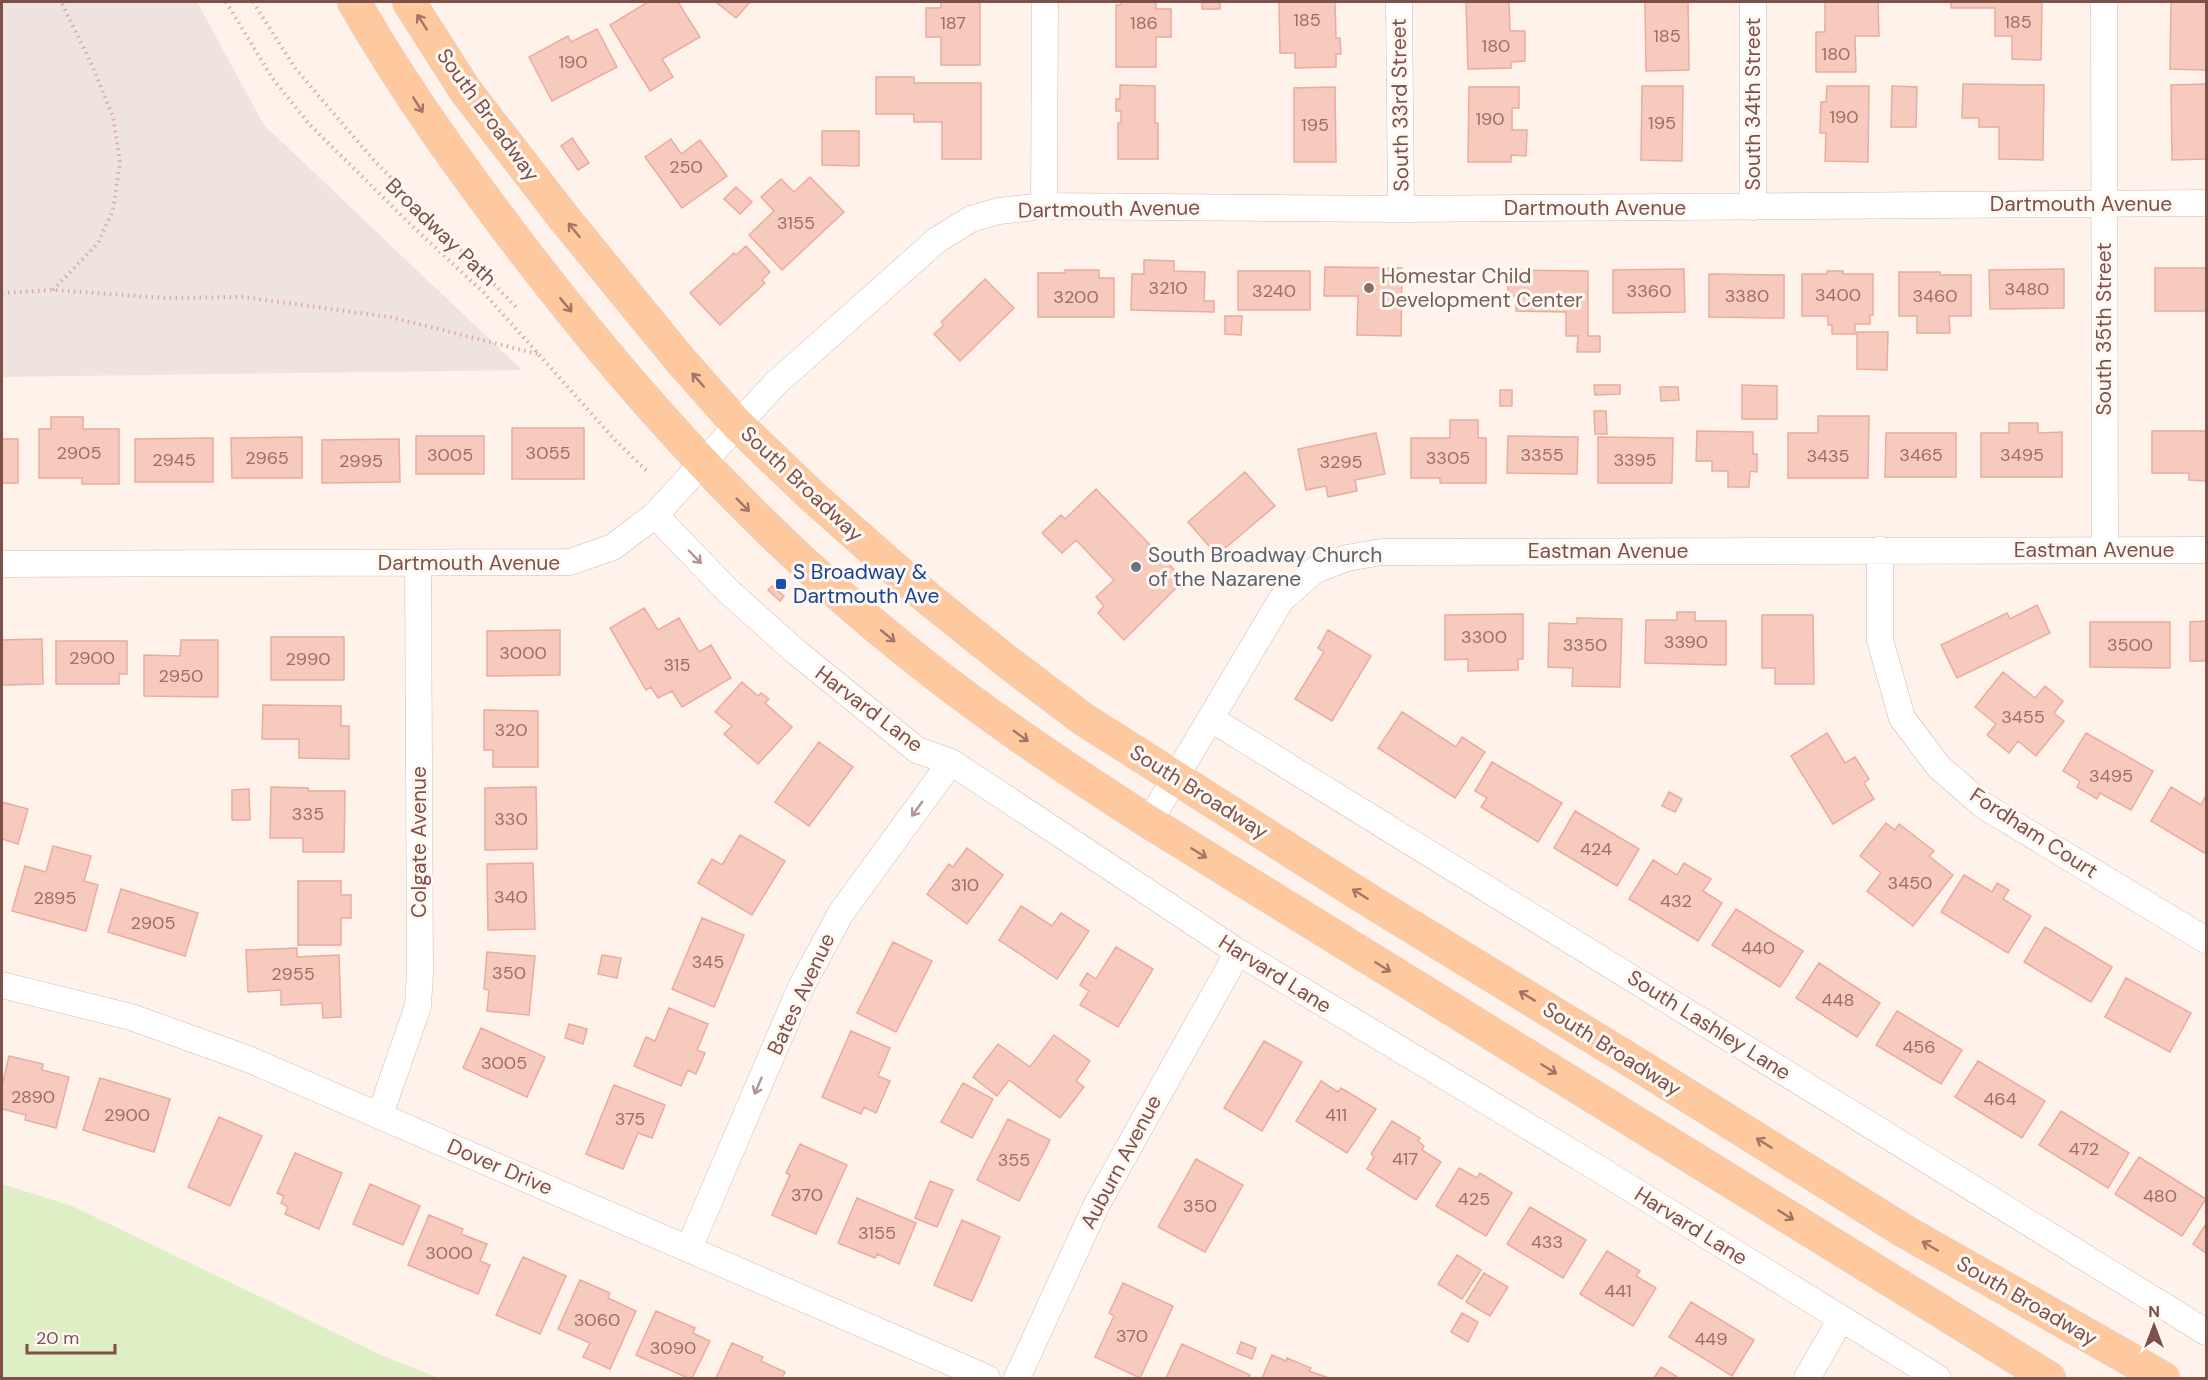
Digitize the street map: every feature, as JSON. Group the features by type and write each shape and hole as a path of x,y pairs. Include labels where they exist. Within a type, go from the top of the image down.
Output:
{"main road":[{"path":"354,2 429,122 573,314 702,464 789,550 918,660 1071,771 1149,822 2049,1378"},
{"name":"South Broadway","path":"409,2 465,90 564,218 674,352 737,424 812,496 938,607 1005,660 1083,719 1370,901 1904,1231 2163,1378"}],"street":[{"path":"1044,206 1045,2"},
{"name":"South 33rd Street","path":"1399,2 1401,209"},
{"name":"South 34th Street","path":"1753,2 1753,207"},
{"name":"South 35th Street","path":"2104,2 2105,549"},
{"name":"Dartmouth Avenue","path":"2,564 570,562 613,547 655,514 776,383 937,240 971,219 999,211 1044,206 1401,209 2206,203"},
{"name":"Harvard Lane","path":"655,514 728,591 795,651 917,750 951,762 1238,952 1599,1169 1938,1378"},
{"name":"Fordham Court","path":"1880,550 1881,640 1902,718 1939,766 1984,806 2206,940"},
{"name":"Eastman Avenue","path":"1149,822 1281,600 1315,570 1347,558 1382,552 2206,550"},
{"name":"Colgate Avenue","path":"380,1115 418,1006 420,972 418,563"},
{"name":"South Lashley Lane","path":"1211,719 2206,1332"},
{"name":"Bates Avenue","path":"689,1248 801,987 835,924 951,762"},
{"name":"Auburn Avenue","path":"1017,1378 1097,1204 1238,952"},
{"name":"Dover Drive","path":"2,985 131,1017 248,1059 987,1378"},
{"path":"1807,1378 1841,1319"}],"path":[{"path":"53,290 98,243 113,210 120,162 113,117 92,65 61,2"},
{"name":"Broadway Path","path":"226,2 273,80 309,124 409,224 484,293 615,440 649,473"},
{"path":"253,2 295,68 370,156 516,307"},
{"path":"2,293 53,290 166,298 243,297 390,317 540,354"}],"shaded area":[{"path":"2,2 197,2 264,125 522,370 2,377"}],"green space":[{"path":"2,1184 72,1206 383,1356 439,1378 2,1378"}],"building":[{"path":"648,2 678,2 700,37 662,59 673,77 650,91 610,25"},
{"path":"716,2 750,2 736,18"},
{"path":"941,2 980,2 980,65 941,65 941,37 926,37 926,8 941,8"},
{"path":"1121,2 1156,2 1156,9 1171,9 1171,37 1156,37 1156,67 1116,67 1116,5 1121,5"},
{"path":"1202,2 1220,2 1220,9 1202,9"},
{"path":"1279,2 1335,2 1336,38 1340,38 1341,54 1336,54 1336,67 1295,68 1295,53 1280,53"},
{"path":"1466,2 1509,2 1510,31 1525,31 1525,61 1511,62 1511,68 1468,69"},
{"path":"1645,2 1688,2 1689,70 1646,71"},
{"path":"1825,2 1878,2 1879,36 1855,36 1856,72 1816,72 1816,32 1825,32"},
{"path":"1951,2 2042,2 2041,60 2012,59 2012,36 1995,36 1995,8 1951,8"},
{"path":"2171,2 2206,2 2206,70 2170,69"},
{"path":"597,29 617,67 552,101 529,57 568,36 571,42"},
{"path":"876,77 914,77 914,83 981,83 981,159 942,159 942,122 914,122 914,114 876,114"},
{"path":"1963,84 2044,85 2043,160 1999,159 1999,127 1979,127 1979,118 1962,118"},
{"path":"2206,84 2206,159 2172,160 2171,85"},
{"path":"1120,85 1155,86 1158,159 1118,159 1118,123 1121,123 1121,111 1116,111 1116,99 1120,99"},
{"path":"1642,86 1683,86 1682,161 1641,160"},
{"path":"1827,86 1869,86 1868,162 1825,161 1826,133 1820,133 1821,102 1826,102"},
{"path":"1892,86 1917,87 1916,127 1891,127"},
{"path":"1335,87 1336,162 1294,162 1294,88"},
{"path":"1469,87 1519,87 1519,108 1512,108 1512,130 1527,130 1526,156 1511,155 1511,162 1468,162"},
{"path":"822,131 859,131 859,166 822,165"},
{"path":"572,138 589,163 578,170 561,146"},
{"path":"671,139 681,154 700,140 727,176 682,208 645,157"},
{"path":"810,177 844,212 782,270 749,235 774,211 761,197 781,179 794,192"},
{"path":"736,187 752,202 740,214 724,199"},
{"path":"746,246 770,272 762,280 765,283 720,325 690,293 734,253 736,255"},
{"path":"1144,260 1174,261 1174,271 1205,272 1204,301 1214,301 1214,312 1131,310 1132,274 1144,274"},
{"path":"1325,267 1402,268 1401,336 1357,335 1358,296 1324,296"},
{"path":"2155,268 2206,268 2206,311 2155,311"},
{"path":"1684,269 1685,312 1613,313 1613,270"},
{"path":"2064,269 2064,308 1990,309 1989,270"},
{"path":"1065,270 1099,270 1099,278 1114,278 1114,317 1038,317 1038,273 1065,273"},
{"path":"1508,270 1588,271 1588,336 1600,336 1600,352 1577,352 1578,336 1566,336 1566,312 1516,311 1516,296 1508,296"},
{"path":"1238,271 1310,271 1310,310 1238,310"},
{"path":"1827,271 1843,271 1843,274 1873,274 1873,315 1870,315 1870,324 1855,324 1855,334 1832,334 1832,325 1828,325 1828,316 1802,316 1802,274 1827,274"},
{"path":"1899,272 1971,275 1971,316 1949,316 1950,333 1917,333 1917,316 1899,316"},
{"path":"1709,274 1784,275 1784,318 1709,317"},
{"path":"985,279 1014,308 960,361 934,334 944,325 941,322"},
{"path":"1225,316 1242,316 1241,335 1225,334"},
{"path":"1857,332 1888,332 1887,370 1857,369"},
{"path":"1594,385 1620,385 1620,394 1595,395"},
{"path":"1742,385 1777,386 1777,419 1742,419"},
{"path":"1660,387 1678,387 1679,400 1661,401"},
{"path":"1500,390 1512,390 1512,406 1500,406"},
{"path":"1594,411 1606,411 1607,434 1595,434"},
{"path":"1818,416 1869,416 1868,478 1788,478 1788,433 1818,433"},
{"path":"51,417 83,417 83,429 119,429 119,484 82,484 82,478 39,478 39,429 51,429"},
{"path":"1450,420 1478,420 1478,438 1486,438 1486,483 1440,483 1440,478 1411,478 1411,438 1450,438"},
{"path":"2009,423 2038,423 2038,433 2062,432 2062,477 1981,477 1981,433 2009,433"},
{"path":"512,428 584,428 584,479 512,479"},
{"path":"1697,431 1753,432 1753,454 1757,454 1757,472 1750,471 1749,487 1728,487 1728,471 1712,471 1712,461 1696,461"},
{"path":"2152,431 2206,431 2206,481 2189,480 2189,473 2152,473"},
{"path":"1376,433 1385,474 1355,480 1357,491 1328,497 1326,486 1306,490 1298,449"},
{"path":"1886,433 1956,433 1956,477 1885,477"},
{"path":"416,436 484,436 484,474 416,474"},
{"path":"1508,436 1578,437 1577,474 1507,473"},
{"path":"302,437 302,478 232,478 231,438"},
{"path":"1598,437 1673,438 1672,483 1598,483"},
{"path":"213,438 213,482 135,482 135,439"},
{"path":"2,439 18,439 18,483 2,483"},
{"path":"399,439 400,482 322,483 322,440"},
{"path":"1245,472 1275,506 1217,555 1188,522"},
{"name":"South Broadway Church of the Nazarene","path":"1096,489 1184,580 1124,640 1098,613 1104,606 1096,597 1114,580 1076,540 1062,553 1042,533 1061,515 1065,519"},
{"path":"772,586 784,596 780,601 768,590"},
{"path":"2037,605 2050,633 1957,678 1941,645 2007,613 2010,619"},
{"path":"644,608 658,630 679,618 699,652 711,645 731,678 682,707 672,691 658,698 651,687 646,690 610,628"},
{"path":"1677,612 1695,612 1695,621 1726,621 1726,665 1645,663 1646,620 1677,620"},
{"path":"1523,614 1523,659 1518,659 1518,670 1468,671 1468,659 1445,660 1445,615"},
{"path":"1762,615 1813,615 1814,684 1775,684 1775,668 1762,668"},
{"path":"1577,618 1622,619 1620,687 1572,686 1573,668 1548,667 1549,623 1577,624"},
{"path":"2206,621 2206,661 2190,661 2190,622"},
{"path":"2090,622 2170,622 2170,668 2090,667"},
{"path":"560,630 560,675 487,676 487,631"},
{"path":"1328,630 1371,656 1332,721 1295,699 1324,652 1318,648"},
{"path":"271,637 344,637 344,680 271,680"},
{"path":"42,639 43,684 2,685 2,640"},
{"path":"181,640 218,640 218,697 144,696 144,655 180,656"},
{"path":"56,641 127,641 127,674 119,674 119,684 56,684"},
{"path":"2003,672 2035,698 2045,686 2063,701 2054,713 2064,721 2036,756 2018,741 2009,753 1987,735 1996,724 1975,707"},
{"path":"742,682 758,696 761,693 769,699 765,703 792,727 758,764 724,734 732,726 715,712"},
{"path":"263,705 341,706 341,726 349,726 349,759 299,758 299,739 262,739"},
{"path":"484,710 538,711 538,767 493,767 493,750 484,750"},
{"path":"1402,712 1456,747 1462,737 1485,752 1455,798 1378,748"},
{"path":"1827,733 1845,763 1855,757 1869,779 1864,783 1874,799 1833,824 1791,756"},
{"path":"2086,733 2153,771 2131,810 2100,793 2097,799 2077,787 2080,781 2063,771"},
{"path":"819,742 853,767 809,826 775,802"},
{"path":"1492,762 1562,803 1538,842 1481,807 1487,798 1475,791"},
{"path":"271,787 308,788 308,791 345,791 344,852 303,852 303,838 270,838"},
{"path":"536,787 537,849 485,850 485,788"},
{"path":"2171,787 2201,805 2206,795 2206,854 2151,821"},
{"path":"249,789 250,820 232,820 232,790"},
{"path":"1669,792 1682,799 1675,812 1662,806"},
{"path":"2,802 28,809 18,844 2,839"},
{"path":"1575,811 1639,849 1617,886 1554,848"},
{"path":"1886,823 1895,830 1899,824 1934,851 1929,856 1953,875 1913,926 1867,891 1881,873 1860,856"},
{"path":"740,835 785,861 752,915 698,883 712,859 722,865"},
{"path":"53,846 91,856 84,881 98,885 86,931 12,911 25,866 46,872"},
{"path":"967,848 1003,875 967,924 927,894 949,864 953,867"},
{"path":"1653,860 1677,875 1684,863 1711,879 1703,891 1722,903 1698,941 1629,899"},
{"path":"533,863 535,929 488,930 487,864"},
{"path":"1964,875 1992,892 1997,883 2009,890 2003,899 2031,916 2008,953 1941,912"},
{"path":"298,881 341,881 341,895 351,895 351,918 341,918 341,945 298,945"},
{"path":"121,889 198,913 185,956 108,932"},
{"path":"1021,906 1052,926 1061,913 1089,931 1057,979 999,940"},
{"path":"1736,909 1803,951 1780,987 1712,945"},
{"path":"702,918 744,935 714,1007 672,989"},
{"path":"2045,927 2112,967 2091,1002 2024,962"},
{"path":"893,942 932,961 896,1032 857,1013"},
{"path":"1116,947 1153,969 1118,1027 1080,1005 1089,991 1080,985 1087,973 1096,979"},
{"path":"297,948 297,957 339,955 341,1017 323,1018 322,1003 281,1005 281,990 248,992 246,950"},
{"path":"487,952 535,956 529,1015 487,1011 489,990 484,989"},
{"path":"602,955 621,958 617,978 598,974"},
{"path":"1819,963 1880,1003 1857,1037 1796,998"},
{"path":"2126,978 2191,1013 2170,1052 2105,1017"},
{"path":"669,1008 708,1024 697,1050 705,1053 696,1074 688,1070 681,1086 634,1066 646,1037 655,1041"},
{"path":"1897,1011 1962,1050 1941,1084 1876,1045"},
{"path":"569,1024 587,1029 583,1044 565,1038"},
{"path":"481,1028 545,1057 527,1097 463,1068"},
{"path":"851,1031 890,1048 878,1076 890,1081 876,1113 864,1107 861,1114 822,1097"},
{"path":"1054,1035 1090,1061 1076,1081 1084,1087 1060,1118 1009,1080 997,1096 973,1077 998,1044 1030,1067"},
{"path":"1264,1041 1302,1062 1262,1131 1224,1108"},
{"path":"9,1056 43,1064 42,1070 69,1077 56,1128 25,1120 26,1115 2,1109 2,1086"},
{"path":"1978,1061 2045,1101 2022,1138 1955,1097"},
{"path":"100,1078 170,1099 154,1152 83,1130"},
{"path":"1321,1081 1338,1092 1341,1088 1376,1109 1347,1153 1296,1121"},
{"path":"963,1083 993,1099 972,1138 941,1122"},
{"path":"614,1085 665,1105 652,1138 638,1133 623,1169 586,1154"},
{"path":"2061,1111 2129,1153 2108,1188 2039,1145"},
{"path":"219,1117 262,1136 230,1206 188,1187"},
{"path":"1008,1119 1050,1140 1019,1201 977,1180"},
{"path":"1392,1121 1420,1138 1418,1141 1424,1146 1422,1150 1441,1162 1416,1200 1367,1169 1374,1157 1371,1154"},
{"path":"800,1144 847,1165 816,1234 772,1215 790,1175 786,1173"},
{"path":"295,1153 342,1173 319,1229 285,1214 288,1207 281,1203 284,1196 277,1193"},
{"path":"2139,1157 2206,1199 2182,1236 2115,1194"},
{"path":"1196,1159 1243,1185 1205,1252 1158,1227"},
{"path":"1459,1168 1477,1178 1480,1173 1512,1193 1486,1236 1436,1206"},
{"path":"930,1181 953,1190 937,1227 915,1218"},
{"path":"370,1184 420,1206 403,1245 353,1224"},
{"path":"857,1198 916,1223 899,1264 877,1254 875,1258 838,1243"},
{"path":"1530,1207 1586,1240 1563,1278 1507,1244"},
{"path":"429,1215 463,1229 461,1234 487,1244 480,1261 490,1265 478,1294 408,1265"},
{"path":"962,1220 1000,1237 972,1301 934,1285"},
{"path":"2206,1224 2206,1253 2193,1244"},
{"path":"1607,1251 1640,1271 1636,1276 1656,1288 1633,1326 1580,1294"},
{"path":"1457,1255 1481,1270 1462,1299 1438,1284"},
{"path":"523,1257 566,1276 540,1334 496,1315"},
{"path":"1484,1273 1508,1287 1490,1316 1466,1302"},
{"path":"580,1280 610,1293 608,1298 636,1311 610,1369 583,1357 590,1343 558,1329"},
{"path":"1123,1283 1173,1306 1140,1378 1095,1357 1114,1316 1109,1313"},
{"path":"1691,1302 1754,1340 1732,1376 1669,1337"},
{"path":"656,1311 695,1328 693,1333 710,1341 692,1378 636,1355"},
{"path":"1462,1313 1478,1322 1468,1342 1451,1332"},
{"path":"1241,1342 1256,1348 1252,1359 1237,1353"},
{"path":"732,1343 763,1357 761,1361 785,1372 782,1378 716,1378"},
{"path":"1182,1344 1250,1375 1248,1378 1166,1378"},
{"path":"1272,1355 1286,1361 1287,1358 1311,1368 1309,1371 1329,1378 1262,1378"},
{"path":"1661,1367 1679,1378 1654,1378"}],"place":[{"name":"Homestar Child Development Center","path":"1369,288"},
{"name":"South Broadway Church of the Nazarene","path":"1136,567"},
{"name":"S Broadway & Dartmouth Ave","path":"781,584"}]}
